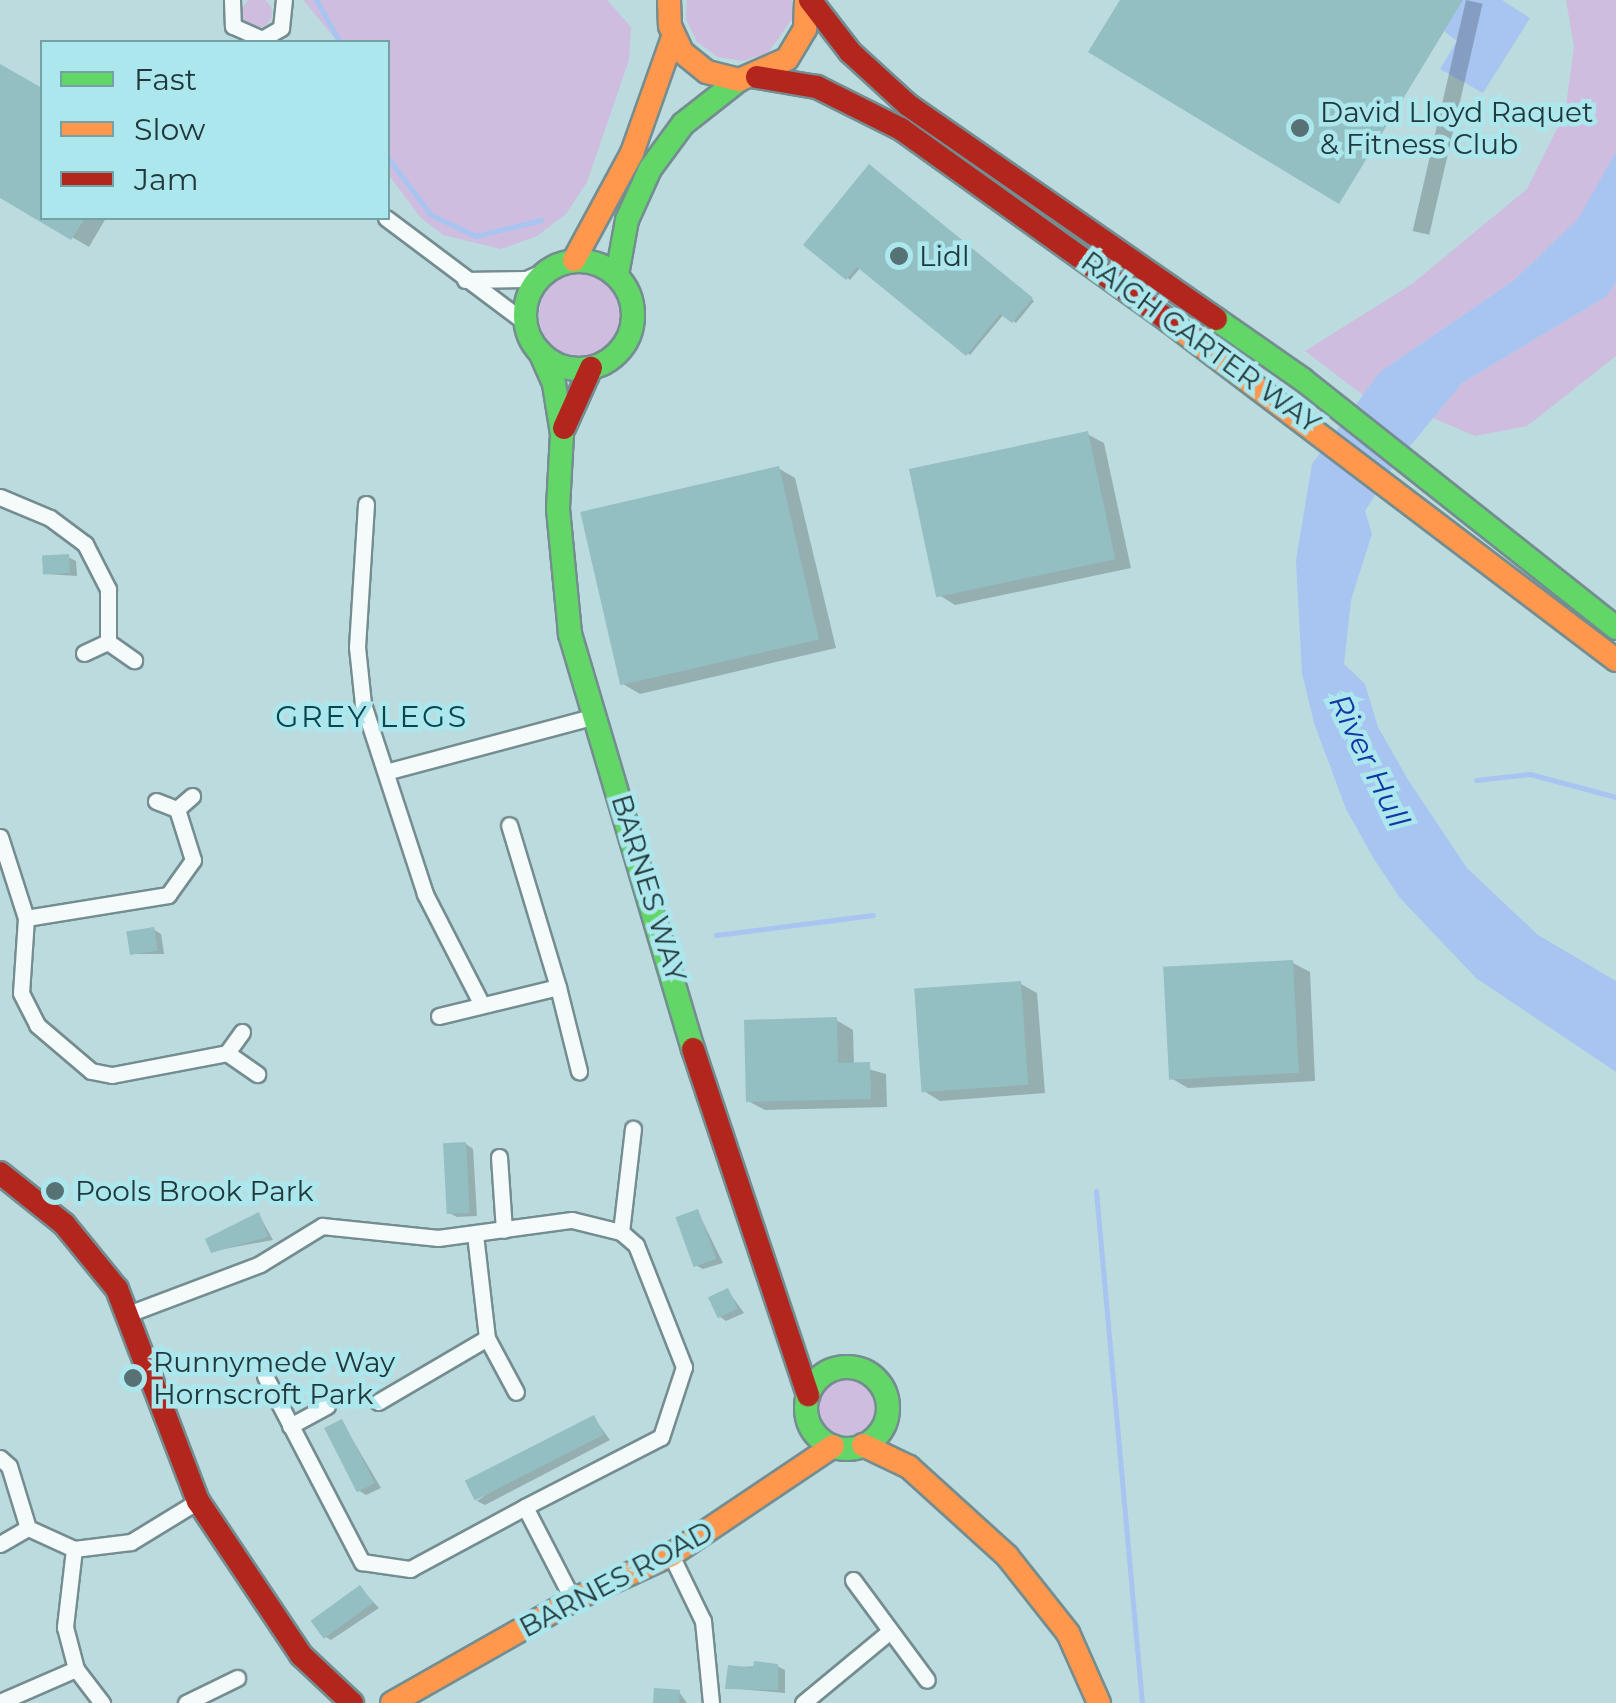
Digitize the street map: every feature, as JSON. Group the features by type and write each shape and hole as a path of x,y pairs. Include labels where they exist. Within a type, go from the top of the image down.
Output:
{"main road":[{"path":"652,0 671,32"},
{"path":"574,260 632,153 671,32 669,0"},
{"path":"616,276 627,220 650,169 684,124 798,45 808,0"},
{"name":"RAICH CARTER WAY","path":"808,0 850,52 908,105 1302,379 1487,520 1616,628"},
{"name":"RAICH CARTER WAY","path":"671,32 693,64 748,78 817,87 901,129 1308,420 1616,660"},
{"path":"574,260 616,276 631,299 632,330 615,355 591,368 563,366 540,352 526,323 530,292 551,268 574,260"},
{"name":"BARNES WAY","path":"540,352 554,384 562,434 558,508 570,634 723,1151 808,1395"},
{"name":"BARNES WAY","path":"562,434 591,368"},
{"path":"0,1174 64,1224 117,1289 198,1501 318,1675 329,1703"},
{"name":"BARNES WAY","path":"786,1334 826,1372"},
{"path":"887,1418 879,1436 863,1445 833,1446 810,1425 808,1395 826,1372 853,1366 874,1376 886,1395 887,1418 908,1467"},
{"name":"BARNES ROAD","path":"787,1473 810,1425"},
{"path":"863,1445 908,1467 1007,1556 1068,1633 1100,1703"},
{"name":"BARNES ROAD","path":"392,1703 573,1600 671,1555 764,1496 787,1473 833,1446"},
{"path":"318,1675 352,1703"},
{"name":"BARNES ROAD","path":"422,1703 440,1678"}],"street":[{"path":"232,0 229,15 242,35 262,39 281,28"},
{"path":"281,28 284,0"},
{"path":"281,28 293,40"},
{"path":"389,220 526,323"},
{"path":"465,280 526,279 551,268"},
{"path":"0,498 50,518 86,544 108,589 108,642"},
{"path":"366,504 357,648 364,704 389,771 425,894 481,1003"},
{"path":"84,653 108,642"},
{"path":"108,642 134,660"},
{"path":"389,771 596,716"},
{"path":"177,809 192,796"},
{"path":"156,801 177,809"},
{"path":"26,918 168,896 193,860 177,809"},
{"path":"509,826 558,986 579,1072"},
{"path":"0,837 26,918 21,992 36,1025 91,1070 112,1075 228,1053 242,1032"},
{"path":"438,1016 558,986"},
{"path":"228,1053 257,1074"},
{"path":"621,1232 632,1129"},
{"path":"499,1157 504,1230"},
{"path":"128,1314 260,1264 287,1241 322,1226 438,1238 572,1220 621,1232 636,1245 684,1367 661,1437 410,1569 362,1562 266,1376"},
{"path":"475,1234 487,1338 516,1392"},
{"path":"378,1402 487,1338"},
{"path":"290,1426 328,1406"},
{"path":"0,1458 9,1466 28,1528 74,1549 131,1542 198,1501"},
{"path":"525,1507 573,1600"},
{"path":"0,1544 28,1528"},
{"path":"74,1549 64,1627 76,1669 102,1703"},
{"path":"671,1555 707,1637 711,1703"},
{"path":"853,1580 927,1680"},
{"path":"803,1703 890,1632"},
{"path":"0,1702 76,1669"},
{"path":"186,1703 236,1678"}],"shaded area":[{"path":"251,-1 263,-1 271,7 271,19 263,27 251,27 243,19 243,7"},
{"path":"303,0 607,0 631,27 629,60 587,182 566,214 537,236 501,249 443,235 420,217 390,177 390,40 336,40"},
{"path":"687,0 792,0 792,19 768,53 743,61 718,57 697,42 686,19"},
{"path":"1566,0 1616,0 1616,152 1602,184 1578,219 1513,281 1380,372 1363,395 1305,351 1412,284 1527,189 1565,113 1574,47"},
{"path":"580,274 596,277 609,286 618,299 618,331 609,344 596,353 580,356 564,353 551,344 542,331 539,315 542,299 551,286 564,277"},
{"path":"1616,282 1616,356 1527,426 1475,436 1433,418 1462,383 1607,296"},
{"path":"847,1379 867,1387 875,1407 867,1427 847,1435 827,1427 819,1407 827,1387"}],"water":[{"path":"1463,0 1502,0 1530,18 1483,93 1440,69 1457,41 1444,31"},
{"name":"River Hull","path":"1616,152 1616,282 1607,296 1462,383 1392,468 1365,511 1372,534 1351,600 1344,664 1365,684 1378,727 1467,868 1538,935 1616,981 1616,1072 1476,978 1400,898 1374,859 1346,809 1314,723 1302,673 1296,560 1312,464 1380,372 1513,281 1578,219"}],"building":[{"name":"David Lloyd Raquet & Fitness Club","path":"1120,0 1463,0 1339,204 1088,52"},
{"path":"0,64 40,87 40,220 84,220 71,240 0,198"},
{"name":"Lidl","path":"869,164 1033,298 1012,323 1000,314 966,356 857,267 846,280 803,245"},
{"path":"1088,431 1115,559 936,597 909,469"},
{"path":"779,466 819,639 620,685 580,512"},
{"path":"69,554 70,573 43,574 42,555"},
{"path":"154,927 158,951 130,955 126,931"},
{"path":"1293,960 1299,1073 1169,1080 1163,967"},
{"path":"1021,981 1028,1085 922,1092 914,988"},
{"path":"837,1017 838,1063 870,1062 871,1099 746,1102 744,1020"},
{"path":"466,1142 470,1213 447,1214 443,1143"},
{"path":"698,1209 716,1259 694,1267 675,1217"},
{"path":"259,1212 268,1237 211,1253 205,1239"},
{"path":"728,1288 738,1309 718,1318 708,1297"},
{"path":"594,1415 604,1435 475,1500 465,1481"},
{"path":"342,1419 375,1483 357,1492 324,1428"},
{"path":"360,1585 373,1603 324,1639 311,1621"},
{"path":"754,1661 778,1664 778,1690 725,1689 728,1665 753,1668"},
{"path":"654,1688 680,1690 679,1703 653,1703"}],"waterway":[{"path":"316,0 339,40"},
{"path":"390,161 431,215 476,236 541,220"},
{"path":"1476,780 1530,774 1616,797"},
{"path":"716,935 873,915"},
{"path":"1096,1191 1142,1703"}],"traffic: fast":[{"path":"617,275 627,220 650,169 683,124 739,80"},
{"path":"579,261 600,265 617,277 629,294 633,315 629,336 617,353 600,365 579,369 558,365 541,353 529,336 525,315 529,294 541,277 558,265 579,261"},
{"path":"1216,319 1302,379 1616,628"},
{"path":"540,352 554,384 562,434 558,509 570,634 693,1049"},
{"path":"847,1367 863,1370 876,1379 885,1392 888,1408 885,1424 876,1437 863,1446 847,1449 831,1446 818,1437 809,1424 806,1408 809,1392 818,1379 831,1370 847,1367"}],"traffic: slow":[{"path":"669,0 670,26 682,52 707,72 739,80 787,59 805,29 806,0"},
{"path":"574,260 632,153 673,37"},
{"path":"1169,321 1616,660"},
{"path":"863,1445 909,1467 1007,1556 1068,1633 1099,1703"},
{"path":"392,1703 573,1600 671,1555 833,1446"}],"traffic: jam":[{"path":"810,0 850,52 908,105 1216,319"},
{"path":"757,77 817,87 901,129 1169,321"},
{"path":"564,428 591,368"},
{"path":"693,1049 808,1395"},
{"path":"0,1173 64,1224 117,1289 198,1501 301,1655 352,1703"}],"place":[{"name":"David Lloyd Raquet & Fitness Club","path":"1300,128"},
{"name":"Lidl","path":"899,256"},
{"name":"Pools Brook Park","path":"55,1191"},
{"name":"Runnymede Way Hornscroft Park","path":"133,1378"}],"district":[{"name":"GREY LEGS","path":"372,717"}]}
